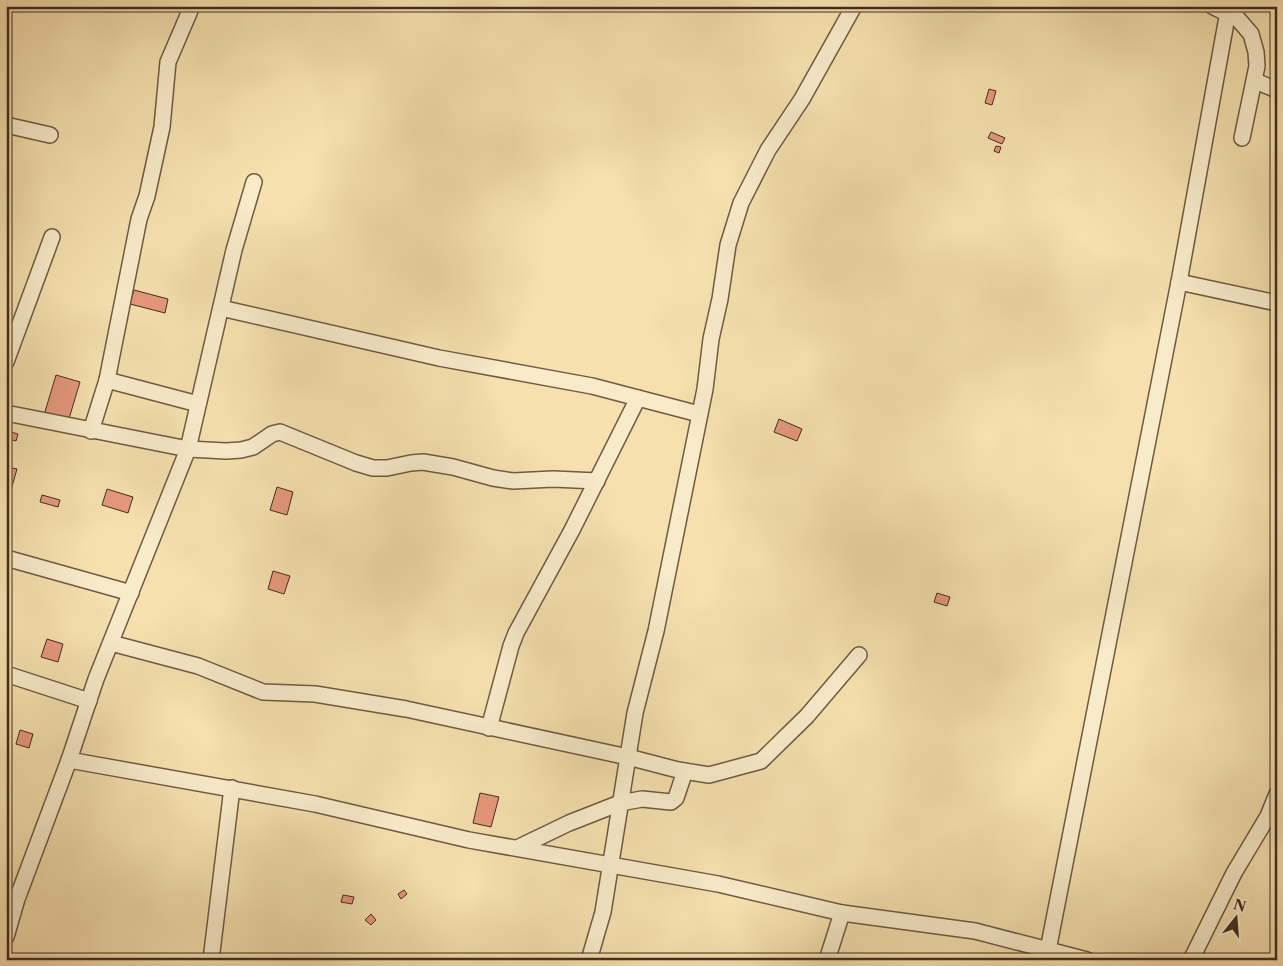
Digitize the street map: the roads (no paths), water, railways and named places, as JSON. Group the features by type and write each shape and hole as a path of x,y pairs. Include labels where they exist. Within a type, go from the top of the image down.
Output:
{"street":[{"path":"91,431 107,380 139,219 147,196 162,127 168,62 192,6"},
{"path":"590,960 603,912 635,713 656,631 678,529 705,389 711,339 720,299 728,245 740,203 768,150 802,99 854,6"},
{"path":"1212,6 1228,10 1238,18 1251,34 1257,66 1242,138"},
{"path":"1048,950 1179,282 1228,10"},
{"path":"1255,81 1277,90"},
{"path":"6,125 50,134"},
{"path":"6,937 17,899 89,701 188,449 234,250 254,182"},
{"path":"6,362 52,237"},
{"path":"1179,282 1277,303"},
{"path":"221,308 439,358 592,386 699,414"},
{"path":"107,380 198,404"},
{"path":"489,728 516,632 572,530 638,398"},
{"path":"6,413 188,449 226,451 253,448 276,432 373,468 387,468 423,462 513,481 553,479 597,481"},
{"path":"6,558 131,593"},
{"path":"111,643 198,666 263,692 315,694 406,710 709,775 761,761 807,716 859,655"},
{"path":"6,674 89,701"},
{"path":"69,760 352,811 469,840 718,884 842,913 975,931 1087,960"},
{"path":"517,848 570,823 620,803 642,799 671,802 676,798 685,771"},
{"path":"211,960 232,788"},
{"path":"1191,960 1234,873 1268,816 1277,794"},
{"path":"827,960 842,913"}]}
